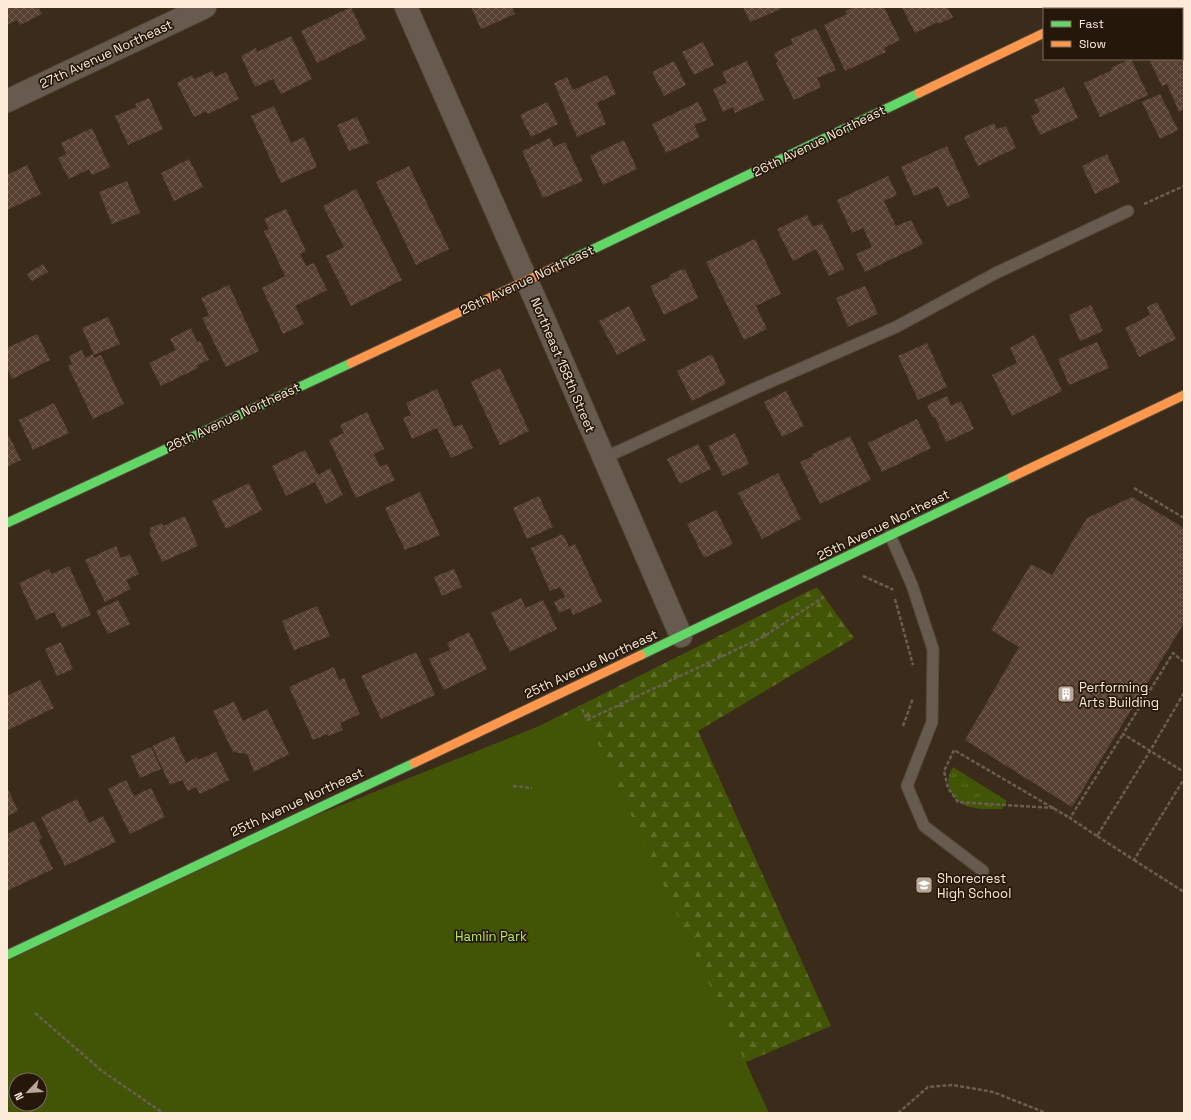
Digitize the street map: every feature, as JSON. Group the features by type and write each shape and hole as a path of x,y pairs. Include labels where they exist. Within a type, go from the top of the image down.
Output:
{"street":[{"name":"27th Avenue Northeast","path":"7,101 205,7"},
{"name":"Northeast 158th Street","path":"406,7 681,636"},
{"name":"26th Avenue Northeast","path":"7,523 527,281 1043,33"},
{"name":"25th Avenue Northeast","path":"7,955 681,636 1184,395"}],"lane":[{"path":"604,458 896,326 996,273 1128,211"},
{"path":"890,536 912,585 933,649 932,722 907,786 924,826 983,871"}],"path":[{"path":"1128,211 1184,186"},
{"path":"1134,488 1184,518"},
{"path":"858,574 892,589 913,668"},
{"path":"572,687 587,720 763,637 826,595"},
{"path":"1070,818 1173,654 1184,662"},
{"path":"1097,836 1184,693"},
{"path":"903,726 913,696"},
{"path":"1123,734 1184,772"},
{"path":"1054,808 958,802 948,788 944,771 954,750 1054,808 1184,892"},
{"path":"1134,860 1184,779"},
{"path":"513,786 532,788"},
{"path":"35,1013 102,1070 163,1113"},
{"path":"898,1113 928,1087 953,1085 993,1092 1046,1113"}],"green space":[{"name":"Hamlin Park","path":"817,587 854,638 698,731 831,1026 746,1062 765,1113 7,1113 7,1002 537,727"},
{"name":"Hamlin Park","path":"582,709 769,1113 21,1113 48,1112 48,1072 8,1072 8,1083 7,1081 7,955 214,856"},
{"path":"953,767 1007,801 1002,809 974,808 957,800 950,789 948,780"}],"building":[{"path":"7,7 38,7 42,14 20,25 17,20 7,25"},
{"path":"351,7 366,39 317,63 301,31"},
{"path":"471,7 512,7 515,14 481,29"},
{"path":"743,7 780,7 781,9 750,22"},
{"path":"854,7 884,7 900,40 884,48 886,52 845,71 824,25 847,14 845,11"},
{"path":"902,7 947,7 953,17 939,24 938,22 915,33"},
{"path":"816,28 836,70 817,78 821,87 794,100 776,63 778,62 774,53 793,44 791,39"},
{"path":"291,36 312,79 281,94 273,79 255,87 241,56 256,48 257,52"},
{"path":"703,42 714,65 694,75 682,52"},
{"path":"1183,42 1184,109 1179,112 1167,84 1162,86 1149,60 1183,60"},
{"path":"1128,60 1131,60 1148,95 1100,117 1084,83 1112,70 1111,68"},
{"path":"674,61 686,85 664,96 652,72"},
{"path":"747,61 764,100 735,113 733,107 723,112 713,89 727,83 722,72"},
{"path":"212,71 215,77 226,72 239,99 208,114 206,111 194,117 177,83 192,75 194,79"},
{"path":"607,75 616,94 597,103 606,124 577,137 554,83 567,77 573,90"},
{"path":"1064,87 1078,118 1040,135 1031,116 1040,112 1034,100"},
{"path":"1160,94 1178,130 1160,139 1142,102"},
{"path":"149,98 163,129 128,145 115,116 137,107 135,104"},
{"path":"547,102 558,124 531,137 520,115"},
{"path":"698,102 707,120 694,125 700,137 666,153 652,124"},
{"path":"274,106 291,143 304,137 317,167 281,183 251,116"},
{"path":"357,117 369,143 349,151 337,125"},
{"path":"994,123 997,129 1006,126 1016,148 978,166 964,137"},
{"path":"92,128 110,167 92,175 89,169 69,179 58,158 66,154 61,143"},
{"path":"550,138 554,147 565,142 583,181 543,198 522,151"},
{"path":"624,140 637,169 603,185 590,156"},
{"path":"947,146 970,197 947,207 938,186 914,196 901,167"},
{"path":"1107,154 1120,182 1095,194 1082,166"},
{"path":"189,159 203,187 174,201 161,173"},
{"path":"27,165 41,194 7,210 7,175"},
{"path":"409,166 449,249 416,265 376,182"},
{"path":"888,176 897,195 884,201 896,226 911,220 923,244 865,272 856,254 872,247 863,228 852,233 837,200"},
{"path":"127,181 140,213 112,224 99,192"},
{"path":"356,189 402,280 351,306 326,256 344,247 323,206"},
{"path":"286,209 306,251 300,254 306,266 314,263 327,290 295,306 304,324 283,334 262,288 285,276 264,231 269,229 264,219"},
{"path":"807,215 813,227 822,223 844,269 829,276 816,249 793,261 777,229"},
{"path":"755,239 781,294 756,306 767,329 744,340 706,262"},
{"path":"43,264 48,272 32,281 27,274"},
{"path":"682,269 682,271 685,269 698,298 664,315 650,286 670,277 669,275"},
{"path":"229,285 259,351 226,367 202,318 209,315 201,298"},
{"path":"865,286 878,314 848,327 836,298"},
{"path":"1157,302 1176,339 1139,357 1125,328 1150,315 1147,307"},
{"path":"1091,305 1103,331 1080,341 1069,315"},
{"path":"629,306 646,340 617,355 599,321"},
{"path":"108,317 120,344 94,355 82,328"},
{"path":"191,328 197,342 200,341 209,360 197,365 198,368 161,386 149,363 176,350 170,339"},
{"path":"37,334 50,360 12,379 7,368 7,348"},
{"path":"1034,335 1062,391 1012,416 992,375 1017,363 1010,348"},
{"path":"1097,342 1109,368 1069,385 1058,359"},
{"path":"927,343 947,387 918,400 898,356"},
{"path":"82,350 85,358 93,354 94,358 101,355 124,404 93,419 68,366 72,364 69,356"},
{"path":"712,354 726,384 692,401 677,371"},
{"path":"500,368 529,431 500,445 471,382"},
{"path":"437,389 454,427 462,424 473,448 451,458 437,428 412,439 403,418 411,415 406,403"},
{"path":"786,391 804,426 782,437 764,402"},
{"path":"947,396 951,406 961,401 974,429 946,442 935,417 933,418 927,405"},
{"path":"54,403 69,433 33,450 19,420"},
{"path":"367,412 384,449 374,454 380,467 387,464 395,480 356,498 329,440 344,433 340,425"},
{"path":"917,419 931,448 882,472 868,443"},
{"path":"7,432 21,460 7,467"},
{"path":"735,433 749,464 723,476 708,446"},
{"path":"850,436 871,480 820,504 800,462 813,456 812,454"},
{"path":"698,444 711,469 680,484 667,459"},
{"path":"305,450 318,475 330,468 343,495 326,504 315,482 286,496 272,466"},
{"path":"778,473 801,519 762,539 738,493"},
{"path":"249,483 262,510 226,529 212,501"},
{"path":"420,492 440,535 405,550 385,508"},
{"path":"539,496 553,527 527,539 513,508"},
{"name":"Performing Arts Building","path":"1132,497 1184,528 1184,623 1072,807 965,740 1019,647 991,630 1031,564 1052,575 1087,518"},
{"path":"716,510 733,544 704,558 687,524"},
{"path":"185,516 198,546 162,562 149,532 151,531 150,528 162,523 163,526"},
{"path":"563,534 569,547 575,544 602,602 573,615 570,608 559,613 554,602 565,597 560,587 550,591 531,548"},
{"path":"116,546 121,558 130,554 139,574 126,580 131,589 105,602 85,560"},
{"path":"69,566 91,615 62,628 54,612 36,620 19,583 49,569 52,574"},
{"path":"454,569 462,587 442,596 434,577"},
{"path":"521,598 526,608 543,600 557,629 510,652 491,613"},
{"path":"118,600 130,624 108,634 96,611"},
{"path":"317,606 330,636 294,650 282,621"},
{"path":"469,632 487,669 444,690 429,659 450,650 447,643"},
{"path":"61,642 73,669 57,676 45,649"},
{"path":"416,652 435,695 381,719 361,676"},
{"path":"334,667 339,680 344,678 360,714 340,723 343,730 328,736 327,734 313,740 289,687"},
{"path":"40,680 54,708 8,730 7,696"},
{"path":"234,702 243,721 267,709 289,754 254,772 247,754 233,752 213,711"},
{"path":"174,736 186,763 197,757 198,760 216,752 229,780 200,794 196,787 188,791 182,780 170,785 152,746"},
{"path":"151,747 161,769 140,778 131,756"},
{"path":"126,780 134,796 151,788 165,817 130,834 108,789"},
{"path":"7,787 18,811 7,816"},
{"path":"77,799 89,823 103,816 116,842 65,866 41,817"},
{"path":"34,821 42,838 39,840 53,869 7,891 7,838 9,837 7,834"}],"traffic: fast":[{"path":"560,265 919,93"},
{"path":"7,523 351,363"},
{"path":"641,655 1012,477"},
{"path":"7,955 414,763"}],"traffic: slow":[{"path":"919,93 1043,33"},
{"path":"351,363 560,265"},
{"path":"1012,477 1184,395"},
{"path":"414,763 641,655"}],"place":[{"name":"Performing Arts Building","path":"1066,694"},
{"name":"Shorecrest High School","path":"924,885"}]}
